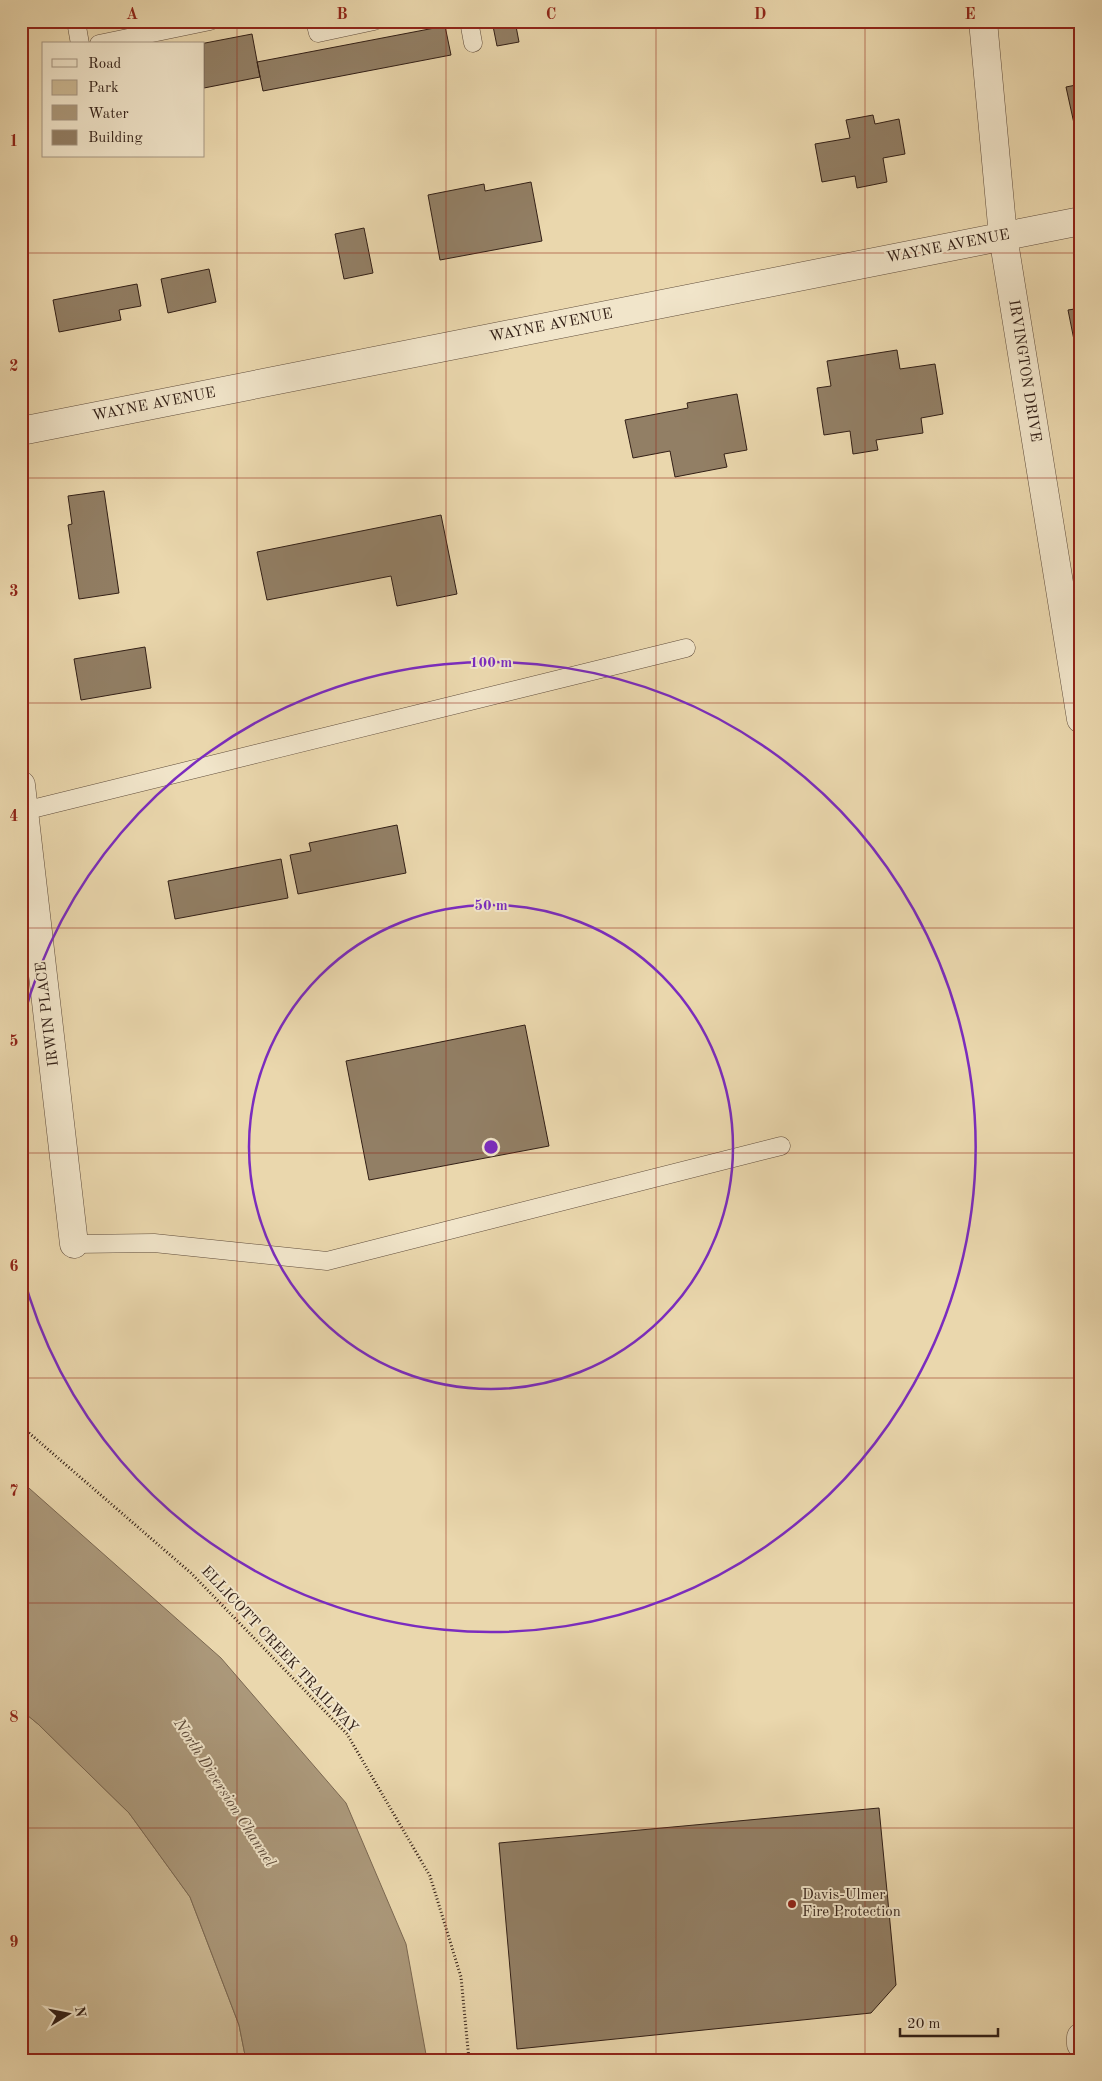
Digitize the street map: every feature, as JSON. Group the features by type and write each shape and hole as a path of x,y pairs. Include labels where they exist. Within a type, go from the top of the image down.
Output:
{"street":[{"name":"IRVINGTON DRIVE","path":"983,21 1003,236 1081,719"},
{"name":"WAYNE AVENUE","path":"21,431 1081,221"},
{"name":"IRWIN PLACE","path":"23,798 74,1244"},
{"path":"1081,2037 1081,2044"}],"lane":[{"path":"76,21 80,42"},
{"path":"104,42 143,28 210,21"},
{"path":"315,21 318,33 374,21"},
{"path":"469,21 473,43"},
{"path":"23,798 686,648"},
{"path":"74,1244 154,1243 327,1261 781,1146"}],"path":[{"name":"ELLICOTT CREEK TRAILWAY","path":"21,1426 191,1573 347,1734 430,1876 461,1976 469,2060"}],"green space":[{"path":"21,1710 38,1724 129,1813 190,1897 239,2025 246,2060 21,2060"}],"water":[{"name":"North Diversion Channel","path":"21,1481 221,1658 346,1803 406,1944 427,2060 246,2060 239,2025 190,1897 129,1813 38,1724 21,1710"}],"building":[{"path":"492,21 515,21 519,42 497,46"},
{"path":"445,26 451,55 263,91 257,62"},
{"path":"252,34 260,77 205,88 205,43"},
{"path":"1081,84 1081,127 1075,128 1066,87"},
{"path":"873,115 875,124 899,119 905,154 883,158 887,182 857,188 855,176 822,182 815,144 850,138 846,120"},
{"path":"531,182 542,241 440,260 428,195 484,184 485,191"},
{"path":"364,228 373,273 344,279 335,234"},
{"path":"209,269 216,302 168,313 161,279"},
{"path":"137,284 141,306 119,310 121,320 59,332 53,300"},
{"path":"1081,308 1081,375 1068,310"},
{"path":"897,350 900,369 935,364 943,414 921,418 923,433 876,440 878,450 853,454 850,431 824,435 817,388 831,386 827,361"},
{"path":"737,394 747,450 724,454 727,467 675,477 670,451 633,458 625,420 688,408 687,403"},
{"path":"104,491 119,593 79,599 68,525 72,524 68,496"},
{"path":"441,515 457,594 397,606 391,576 267,600 257,552"},
{"path":"145,647 151,688 81,700 74,659"},
{"path":"397,825 406,873 298,894 290,855 311,851 309,843"},
{"path":"281,859 288,898 175,919 168,881"},
{"path":"525,1025 549,1146 369,1180 346,1061"},
{"path":"879,1808 896,1985 871,2013 517,2049 499,1843"}],"place":[{"name":"Davis-Ulmer Fire Protection","path":"792,1904"}]}
